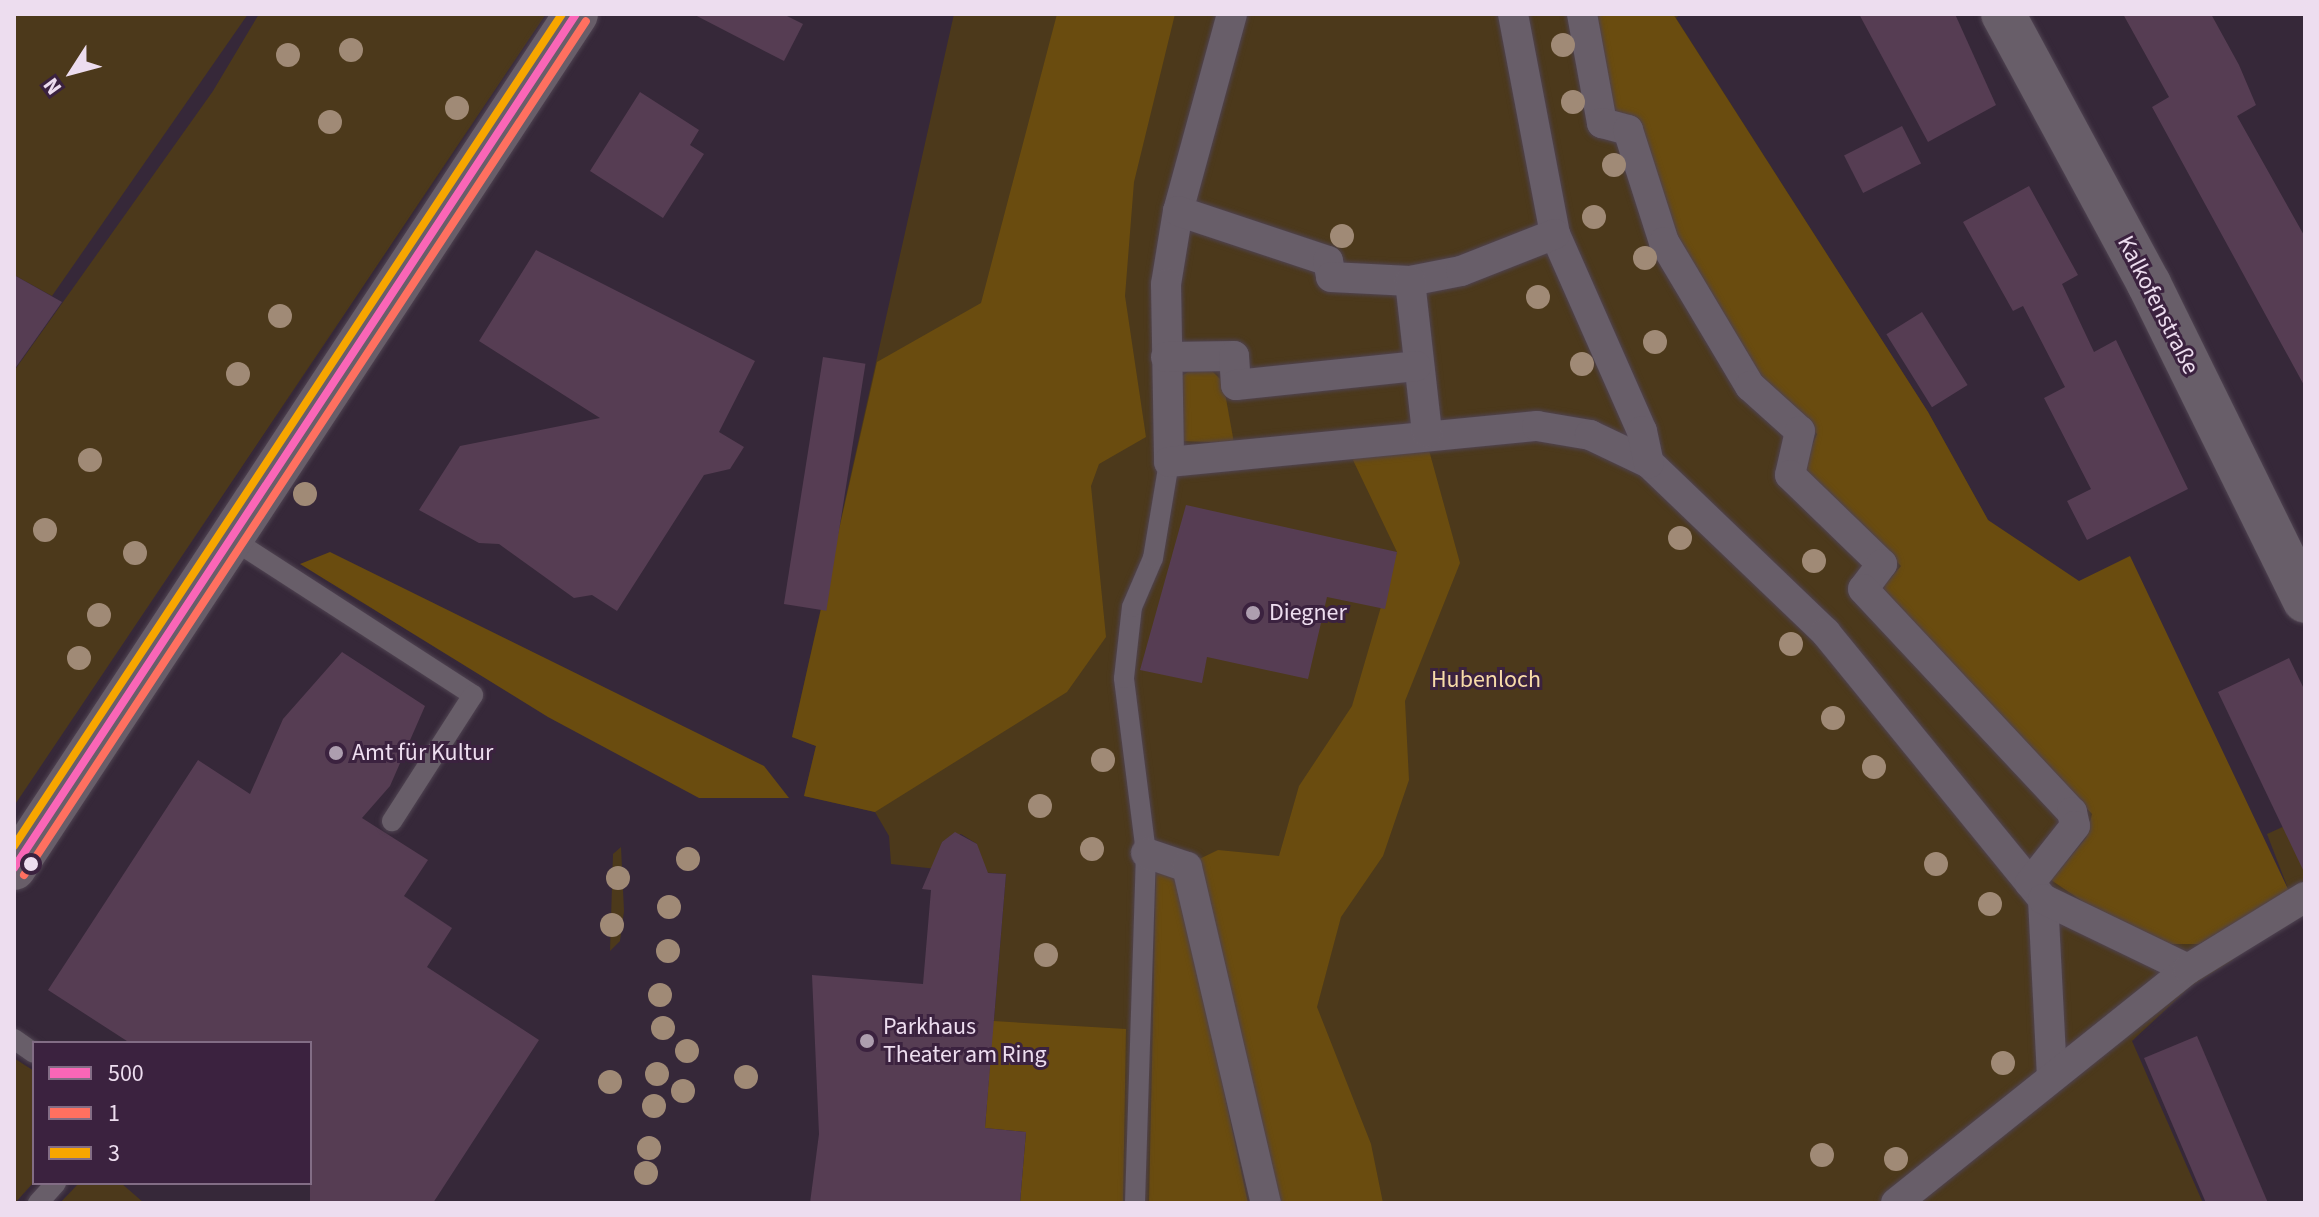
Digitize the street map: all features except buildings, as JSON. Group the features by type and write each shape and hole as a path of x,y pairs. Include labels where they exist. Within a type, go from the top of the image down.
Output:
{"main road":[{"path":"14,868 576,14"},
{"name":"Kalkofenstraße","path":"2003,14 2149,284 2305,601"}],"street":[{"path":"1234,14 1178,211 1166,357 1169,462 1427,432 1537,426 1590,435 1649,463 1826,633 2036,891 2188,969"},
{"path":"1513,14 1555,234 1642,431 1649,463"},
{"path":"1582,14 1602,123 1628,130 1664,242 1750,386 1800,431 1790,475 1882,564 1863,589 2072,812 2075,826 2036,891 2052,1075"},
{"path":"1178,211 1328,261 1331,277 1410,281 1522,253 1555,234"},
{"path":"1410,281 1416,366 1427,432"},
{"path":"1166,357 1234,356 1236,385 1416,366"},
{"path":"1146,853 1187,867 1266,1203"},
{"path":"1896,1203 1982,1139 2052,1075 2188,969 2305,897"}],"lane":[{"path":"1135,1203 1146,853 1124,678 1132,607 1153,558 1169,462"},
{"path":"232,539 473,695 392,821"},
{"path":"14,1039 32,1052"},
{"path":"38,1203 54,1185"}],"green space":[{"path":"14,14 248,14 52,296 14,275"},
{"path":"259,14 546,14 14,806 14,371 213,91"},
{"name":"Hubenloch","path":"954,14 1681,14 1676,18 1928,412 2233,960 2190,987 2132,1041 2203,1203 1020,1203 1026,1132 985,1128 1006,874 979,872 977,844 961,834 942,842 937,869 891,864 889,836 875,812 804,796 816,746 792,737"},
{"path":"2305,817 2305,881 2289,891 2267,834"},
{"path":"621,847 624,911 620,941 610,951 613,854"},
{"path":"14,1058 32,1070 32,1184 15,1203"},
{"path":"77,1185 123,1185 144,1203 60,1203"}],"shaded area":[{"path":"1057,14 1175,14 1134,182 1125,296 1146,437 1099,464 1091,486 1106,637 1067,692 875,812 804,796 816,746 792,737 877,362 981,303"},
{"path":"1597,14 1673,14 1928,412 1988,520 2079,581 2130,556 2289,891 2199,944 2165,944 2109,919 2051,880 2086,838 2092,814 1881,589 1901,566 1803,467 1817,434 1765,384 1718,322 1612,112"},
{"path":"1191,370 1212,371 1223,382 1234,443 1181,441 1175,380"},
{"path":"1427,443 1460,563 1405,701 1409,780 1383,856 1341,917 1317,1007 1371,1144 1383,1203 1279,1203 1191,863 1218,850 1279,856 1299,786 1352,706 1397,552 1352,458"},
{"path":"330,552 764,766 789,798 699,798 548,717 300,564"},
{"path":"1156,873 1177,874 1248,1203 1149,1203"},
{"path":"993,1021 1126,1029 1123,1203 1020,1203 1026,1132 985,1128"}],"transit line":[{"name":"3","path":"14,846 562,14"},
{"name":"500","path":"14,868 576,14"},
{"name":"1","path":"24,875 586,21"}],"place":[{"name":"Diegner","path":"1253,613"},
{"name":"Amt für Kultur","path":"336,753"},
{"name":"Parkhaus Theater am Ring","path":"867,1041"}]}
